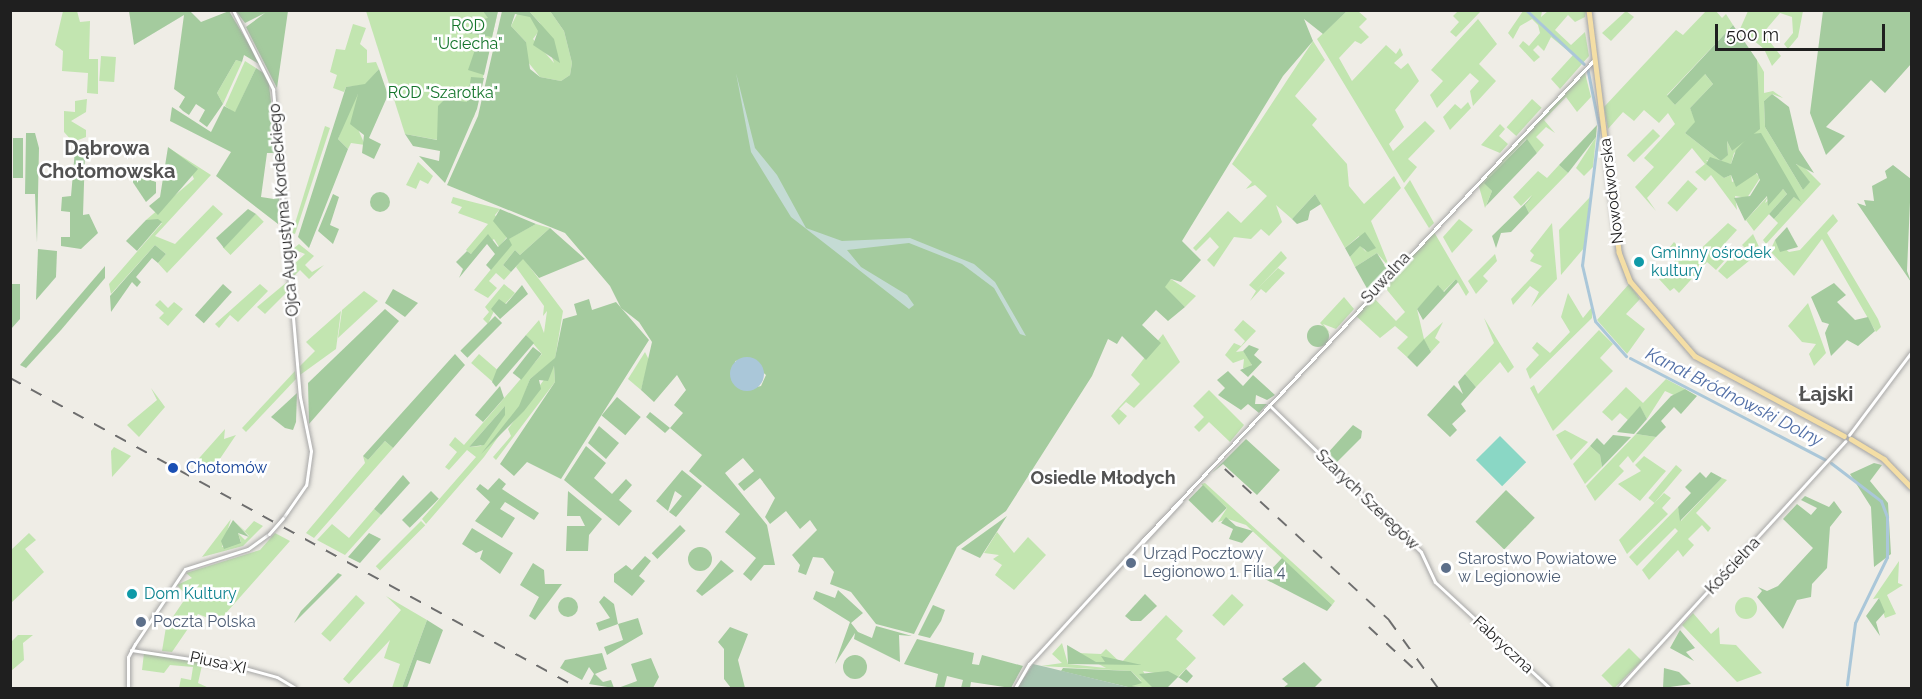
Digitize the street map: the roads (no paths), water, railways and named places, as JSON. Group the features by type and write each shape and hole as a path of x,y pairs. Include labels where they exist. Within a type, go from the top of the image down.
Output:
{"main road":[{"name":"Nowodworska","path":"1589,10 1593,61 1619,252 1634,286 1695,356 1884,459 1911,488"}],"street":[{"name":"Ojca Augustyna Kordeckiego","path":"131,650 166,595 193,565 248,549 269,534 283,518 310,472 274,92 233,10"},
{"name":"Suwalna","path":"1015,688 1029,664 1593,61"},
{"name":"Kościelna","path":"1619,688 1826,464 1911,351"},
{"name":"Szarych Szeregów","path":"1269,405 1421,552 1432,578 1457,602"},
{"name":"Fabryczna","path":"1457,602 1550,688"},
{"path":"135,644 137,649"},
{"name":"Piusa XI","path":"131,650 137,649 252,670 295,688"},
{"path":"128,688 131,650"}],"waterway":[{"name":"Kanał Bródnowski Dolny","path":"1526,10 1584,64"},
{"name":"Kanał Bródnowski Dolny","path":"1587,67 1599,127 1582,265 1595,321 1626,356"},
{"name":"Kanał Bródnowski Dolny","path":"1630,358 1826,460"},
{"name":"Kanał Bródnowski Dolny","path":"1831,463 1881,501 1887,517 1887,557 1855,623 1847,684"}],"railway":[{"path":"10,378 578,688"},
{"path":"1225,469 1389,620 1438,688"},
{"path":"1369,627 1413,668"}],"place":[{"name":"Gminny ośrodek kultury","path":"1639,262"},
{"name":"Chotomów","path":"173,468"},
{"name":"Urząd Pocztowy Legionowo 1. Filia 4","path":"1131,563"},
{"name":"Starostwo Powiatowe w Legionowie","path":"1446,568"},
{"name":"Dom Kultury","path":"132,594"},
{"name":"Poczta Polska","path":"141,622"}],"district":[{"name":"Dąbrowa Chotomowska","path":"107,160"},
{"name":"Łajski","path":"1826,394"},
{"name":"Osiedle Młodych","path":"1103,478"}],"park label":[{"name":"ROD \"Uciecha\"","path":"468,35"},
{"name":"ROD \"Szarotka\"","path":"443,93"}]}
